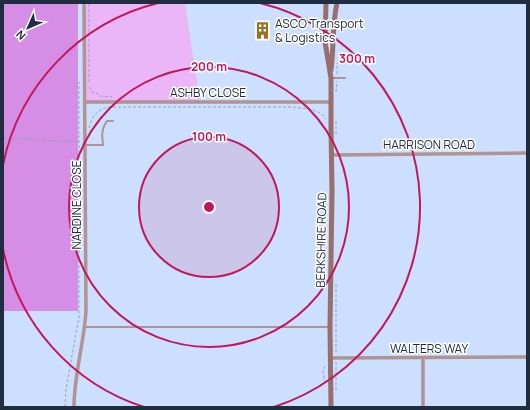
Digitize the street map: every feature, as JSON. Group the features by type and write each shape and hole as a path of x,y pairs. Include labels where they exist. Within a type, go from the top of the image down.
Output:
{"main road":[{"name":"BERKSHIRE ROAD","path":"326,3 325,42 330,76 331,102 331,407"},
{"name":"BERKSHIRE ROAD","path":"330,76 333,55 334,19 337,3"}],"street":[{"name":"NARDINE CLOSE","path":"74,407 74,395 85,327 86,311 85,102 87,82 84,3"},
{"name":"ASHBY CLOSE","path":"85,102 331,102"},
{"name":"HARRISON ROAD","path":"331,155 527,153"},
{"name":"WALTERS WAY","path":"331,358 527,357"},
{"path":"423,358 423,407"}],"lane":[{"path":"330,76 345,78"},
{"path":"86,145 103,145 102,131 107,121 113,120"},
{"path":"85,327 330,326"}],"path":[{"path":"89,3 87,82 92,92 100,96 112,97 113,107"},
{"path":"65,407 66,389 79,317 79,82 87,82"},
{"path":"89,129 91,120 95,113 106,107 293,107 318,112 322,114 326,123"},
{"path":"335,118 336,134"},
{"path":"3,138 79,142"}],"shaded area":[{"path":"3,3 78,3 78,311 3,311"},
{"path":"84,3 185,3 200,102 85,102"}],"place":[{"name":"ASCO Transport & Logistics","path":"262,30"}]}
